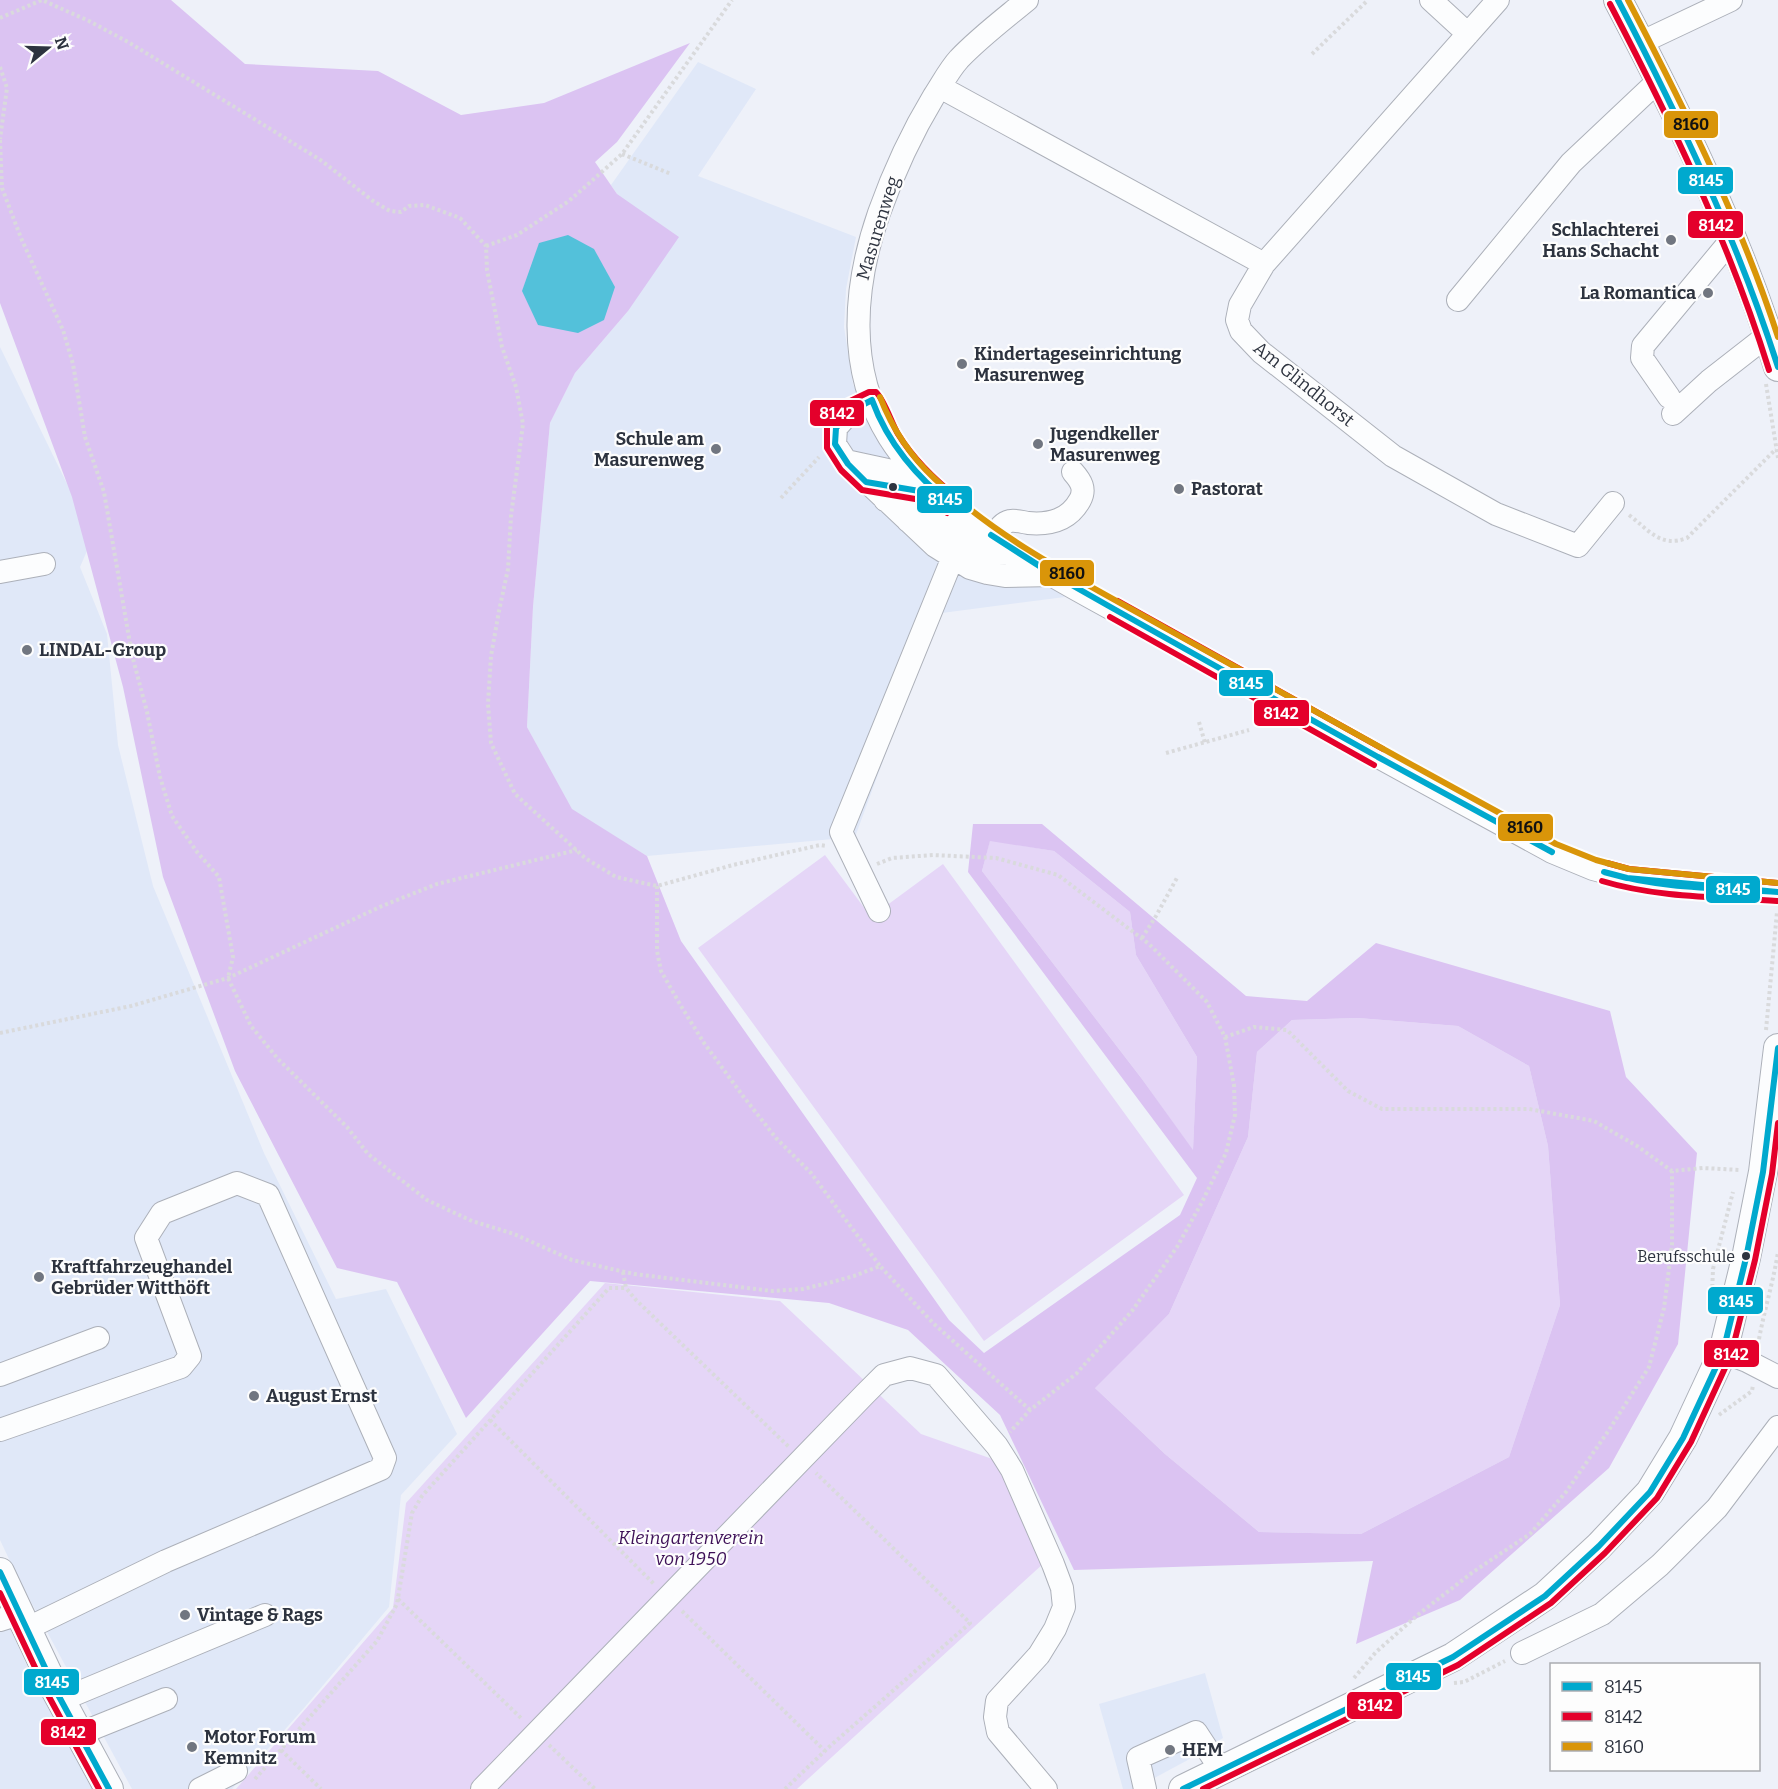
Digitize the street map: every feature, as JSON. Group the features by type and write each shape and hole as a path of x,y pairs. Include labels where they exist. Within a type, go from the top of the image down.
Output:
{"main road":[{"path":"1618,0 1659,80 1732,239 1753,291 1778,367"},
{"path":"1183,1789 1453,1657 1545,1596 1599,1546 1650,1492 1683,1438 1723,1352 1735,1307 1761,1183 1772,1044"},
{"path":"0,1572 15,1621 109,1789"}],"street":[{"name":"Masurenweg","path":"1027,0 957,62 918,122 900,157 876,222 864,265 858,296 858,336 872,400 888,436 920,477 958,511 1022,556 1054,575 1266,696 1552,852 1593,868 1628,878 1778,892"},
{"path":"1431,0 1468,34"},
{"name":"Am Glindhorst","path":"1498,0 1264,264 1240,305 1237,320 1241,331 1260,352 1393,456 1496,514 1578,546 1613,504"},
{"path":"1640,43 1731,0"},
{"path":"1458,300 1571,163 1659,80"},
{"path":"940,87 1264,264"},
{"path":"1732,239 1643,346 1642,357 1671,405 1709,381 1768,335"},
{"path":"834,454 836,428 851,411 872,400"},
{"path":"834,454 905,459"},
{"path":"834,454 920,477"},
{"path":"834,454 931,543 970,568 1005,576 1054,575"},
{"path":"908,521 990,534 1008,521 1054,522 1064,519 1075,510 1083,495 1082,482 1073,472"},
{"path":"866,482 938,494"},
{"path":"885,500 958,511"},
{"path":"931,543 1022,556"},
{"path":"879,911 841,832 953,557"},
{"path":"0,572 44,564"},
{"path":"0,1430 181,1367 190,1356 146,1238 162,1213 237,1183 268,1195 385,1458 381,1469 166,1561 15,1621"},
{"path":"0,1375 98,1338"},
{"path":"1723,1352 1778,1377"},
{"path":"482,1789 884,1375 910,1368 936,1375 997,1446 1012,1470 1045,1542 1062,1588 1064,1607 1055,1629 1039,1655 997,1701 995,1717 998,1732 1046,1789"},
{"path":"1522,1653 1602,1614 1660,1565 1717,1508 1778,1427"},
{"path":"61,1700 265,1614"},
{"path":"79,1734 166,1699"},
{"path":"1145,1789 1138,1758 1196,1732 1221,1770"},
{"path":"200,1789 245,1776"}],"path":[{"path":"0,18 42,0 89,21 322,161 373,201 390,211 401,212 409,206 425,205 460,218 486,246 502,347 516,387 523,424 511,516 508,569 491,656 488,704 491,743 515,794 585,858 616,877 657,886 733,865 820,845 847,847"},
{"path":"486,246 517,235 569,201 622,154 732,0"},
{"path":"1312,54 1368,0"},
{"path":"0,67 7,88 0,140 2,188 25,248 63,330 73,364 85,437 104,492 132,655 147,712 160,777 172,816 197,852 219,877 233,957 228,978 251,1026 278,1059 347,1127 368,1154 427,1200 472,1221 514,1234 572,1260 623,1272 680,1281 772,1291 832,1282 880,1266"},
{"path":"622,154 671,174"},
{"path":"1613,504 1663,541 1678,541 1687,538 1776,449"},
{"path":"781,498 834,454"},
{"path":"1199,722 1205,743"},
{"path":"1166,753 1249,730"},
{"path":"0,1033 130,1006 228,978 382,906 437,884 577,850"},
{"path":"859,870 892,858 933,855 996,858 1058,875 1142,938 1181,975 1207,1002 1226,1036 1234,1085 1235,1114 1226,1153 1177,1247 1132,1311 1076,1374 1030,1410 997,1446"},
{"path":"1142,938 1178,876"},
{"path":"657,886 657,951 661,971 704,1043 777,1138 811,1173 880,1266 933,1323 1030,1410"},
{"path":"1772,1044 1778,905"},
{"path":"1226,1036 1254,1027 1287,1030 1348,1091 1382,1109 1528,1109 1594,1121 1638,1146 1672,1171 1703,1168 1740,1170"},
{"path":"1737,1180 1743,1161"},
{"path":"1350,1684 1376,1652 1420,1612 1473,1572 1530,1534 1566,1492 1610,1430 1649,1367 1661,1317 1672,1245 1672,1171"},
{"path":"1712,1303 1713,1269 1734,1191"},
{"path":"623,1272 626,1288 636,1300"},
{"path":"245,1776 281,1750 377,1641 397,1604 412,1513 422,1496 609,1288 626,1288"},
{"path":"398,1599 595,1789"},
{"path":"785,1789 829,1747 970,1623"},
{"path":"1444,1685 1464,1682 1522,1653"},
{"path":"281,1750 321,1789"}],"shaded area":[{"path":"0,0 171,0 245,64 378,71 461,115 544,103 690,43 617,142 595,162 617,194 679,237 628,311 575,373 550,423 533,607 527,727 572,809 647,856 681,941 949,1320 984,1353 1180,1215 1197,1178 968,872 973,824 1042,824 1246,996 1307,1001 1376,943 1610,1011 1626,1077 1697,1153 1678,1344 1609,1468 1460,1600 1356,1644 1373,1561 1074,1570 1000,1415 908,1330 829,1303 590,1281 466,1418 397,1282 337,1268 235,1071 163,877 123,687 72,497 0,303","holes":["990,841 1054,851 1130,912 1136,955 1197,1057 1193,1150 1142,1079 982,871","1358,1018 1458,1026 1529,1066 1548,1146 1560,1305 1509,1457 1361,1534 1259,1532 1165,1454 1095,1388 1169,1314 1248,1137 1257,1052 1292,1020"]},
{"name":"Schule am Masurenweg","path":"698,62 756,89 698,176 856,237 846,289 844,327 853,384 877,437 891,460 974,537 1065,597 942,613 913,679 855,837 647,856 572,810 527,727 533,607 550,423 575,373 628,311 617,194 611,185"},
{"path":"0,347 93,537 80,567 107,634 118,745 153,886 264,1153 336,1299 386,1289 457,1434 401,1495 389,1607 232,1789 132,1789 18,1578 0,1540"},
{"path":"0,1607 28,1668 99,1789 0,1789"},
{"path":"1205,1673 1223,1738 1134,1789 1123,1789 1099,1704"}],"green space":[{"path":"990,840 1054,851 1130,912 1136,955 1197,1057 1193,1151 1142,1079 982,871"},
{"path":"825,855 871,917 943,864 1184,1195 984,1341 698,948"},
{"path":"1358,1018 1458,1026 1529,1066 1548,1146 1560,1305 1509,1457 1361,1534 1259,1532 1165,1454 1094,1387 1169,1314 1248,1137 1257,1052 1292,1020"},
{"name":"Kleingartenverein von 1950","path":"605,1283 780,1301 921,1434 1001,1462 1044,1563 797,1789 236,1789 393,1608 406,1503"}],"water":[{"path":"568,235 594,249 615,287 604,320 578,333 538,325 522,291 539,243"}],"transit line":[{"name":"8145","path":"1618,0 1706,180 1744,272 1778,367"},
{"name":"8160","path":"1628,0 1670,82 1729,208 1747,250 1778,337"},
{"name":"8142","path":"1610,4 1698,184 1736,276 1769,370"},
{"name":"8142","path":"947,513 933,502 862,490 841,470 827,448 829,422 846,403 869,392 876,392 898,434 911,452 933,477 959,499"},
{"name":"8160","path":"880,397 903,441 926,470 961,502 1017,543 1107,596 1556,844 1596,860 1629,869 1778,883"},
{"name":"8145","path":"872,400 886,431 905,459 953,506 937,494 866,482 848,464 835,444 836,428 851,411 872,400"},
{"name":"8145","path":"991,535 1114,609"},
{"name":"8145","path":"991,535 1047,571 1114,609"},
{"name":"8142","path":"1118,601 1383,749"},
{"name":"8145","path":"1114,609 1378,757"},
{"name":"8145","path":"1114,609 1378,757"},
{"name":"8142","path":"1110,617 1374,765"},
{"name":"8145","path":"1378,757 1552,852"},
{"name":"8145","path":"1378,757 1552,852"},
{"name":"8142","path":"1607,863 1629,869 1778,883"},
{"name":"8145","path":"1604,872 1627,878 1778,892 1668,885 1625,878 1604,872"},
{"name":"8142","path":"1602,881 1667,894 1777,901"},
{"name":"8145","path":"1183,1789 1453,1657 1545,1596 1599,1546 1650,1492 1683,1438 1723,1352 1746,1258 1763,1172 1778,1048"},
{"name":"8142","path":"1203,1789 1458,1665 1551,1603 1605,1553 1657,1498 1691,1442 1731,1355 1755,1260 1772,1174 1778,1123"},
{"name":"8145","path":"0,1572 56,1691 109,1789"},
{"name":"8142","path":"0,1593 48,1695 99,1789"}],"place":[{"name":"Schlachterei Hans Schacht","path":"1671,240"},
{"name":"La Romantica","path":"1708,293"},
{"name":"Kindertageseinrichtung Masurenweg","path":"962,364"},
{"name":"Jugendkeller Masurenweg","path":"1038,444"},
{"name":"Schule am Masurenweg","path":"716,449"},
{"name":"Pastorat","path":"1179,489"},
{"name":"LINDAL-Group","path":"27,650"},
{"name":"Berufsschule","path":"1746,1256"},
{"name":"Kraftfahrzeughandel Gebrüder Witthöft","path":"39,1277"},
{"name":"August Ernst","path":"254,1396"},
{"name":"Vintage & Rags","path":"185,1615"},
{"name":"Motor Forum Kemnitz","path":"192,1747"},
{"name":"HEM","path":"1170,1750"}]}
